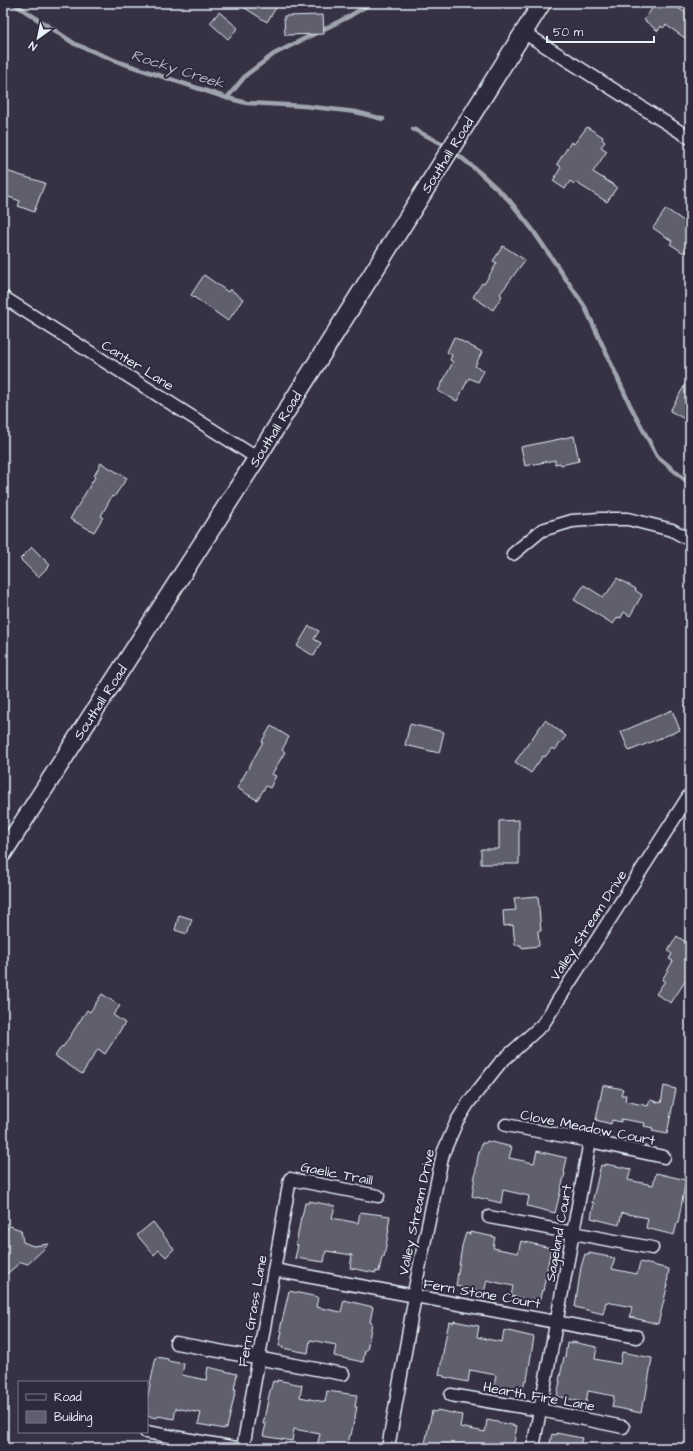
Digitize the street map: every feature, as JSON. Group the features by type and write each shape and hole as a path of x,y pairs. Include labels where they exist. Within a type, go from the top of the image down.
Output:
{"street":[{"name":"Southall Road","path":"3,853 257,458 542,3"},
{"path":"523,32 690,138"},
{"name":"Canter Lane","path":"3,297 257,458"},
{"path":"513,554 542,530 572,521 628,520 672,530 690,540"},
{"name":"Valley Stream Drive","path":"388,1448 417,1279 443,1152 457,1121 473,1096 500,1063 543,1024 690,794"},
{"name":"Clove Meadow Court","path":"506,1125 664,1157"},
{"name":"Sageland Court","path":"533,1448 590,1141"},
{"name":"Gaelic Traill","path":"290,1179 378,1196"},
{"name":"Fern Grass Lane","path":"243,1448 290,1179"},
{"path":"490,1216 652,1248"},
{"name":"Fern Stone Court","path":"274,1270 637,1337"},
{"path":"176,1343 343,1374"},
{"name":"Hearth Fire Lane","path":"451,1396 540,1410 623,1427"},
{"path":"148,1432 236,1448"}],"building":[{"path":"237,3 279,3 267,22"},
{"path":"656,3 671,3 690,16 690,31 685,38 666,25 663,28 661,26 658,31 644,20"},
{"path":"219,12 238,28 228,39 210,23"},
{"path":"323,15 324,34 285,35 284,16"},
{"path":"587,127 603,137 602,139 605,142 601,147 607,151 593,172 617,187 607,202 575,182 574,184 570,181 565,189 553,181 561,167 557,164 571,142 574,144"},
{"path":"3,170 45,183 34,212 18,206 20,201 3,195"},
{"path":"666,209 690,225 690,245 684,253 670,244 672,241 653,228"},
{"path":"503,246 525,260 500,294 502,296 493,310 473,297 482,283 484,284 497,263 493,261"},
{"path":"204,275 228,292 230,289 243,299 228,321 191,295"},
{"path":"454,337 482,352 475,366 484,371 478,382 469,378 457,401 438,391 453,362 450,360 452,355 447,352"},
{"path":"690,376 690,422 670,411"},
{"path":"574,436 579,461 561,465 560,463 555,464 555,460 525,466 521,447"},
{"path":"101,463 127,478 114,497 112,496 101,516 103,517 94,532 70,519 95,477 94,476"},
{"path":"32,547 50,565 38,577 20,559"},
{"path":"617,578 636,589 635,590 642,595 630,616 624,612 621,618 618,617 613,624 574,600 584,585 603,597 605,594 606,595"},
{"path":"309,626 319,631 314,639 321,643 314,656 297,646"},
{"path":"672,710 680,730 629,751 621,732"},
{"path":"545,720 566,736 555,750 552,748 545,757 543,756 531,773 515,762"},
{"path":"410,724 444,732 439,753 405,745"},
{"path":"271,726 289,737 282,750 285,752 272,774 276,776 270,788 266,786 257,800 237,788"},
{"path":"519,820 519,864 481,864 481,849 499,849 499,821"},
{"path":"538,896 541,931 538,931 539,946 521,948 521,945 515,945 513,925 504,926 503,911 516,910 514,898"},
{"path":"179,915 192,919 187,934 175,930"},
{"path":"677,936 690,945 690,982 686,980 671,1003 656,994 665,981 662,980 673,961 669,959 672,954 668,951"},
{"path":"102,994 120,1006 113,1015 125,1023 105,1054 98,1049 82,1074 55,1056 62,1046 63,1047 87,1010 90,1012"},
{"path":"603,1085 623,1089 621,1095 626,1095 625,1101 648,1106 650,1100 661,1103 664,1086 676,1089 667,1134 652,1131 653,1128 644,1126 645,1123 621,1119 621,1122 612,1120 611,1124 596,1120"},
{"path":"487,1141 512,1147 509,1158 534,1163 537,1151 567,1158 565,1173 555,1213 527,1206 529,1196 503,1190 501,1203 472,1196 478,1156 482,1143 486,1143"},
{"path":"605,1164 631,1169 628,1180 653,1185 656,1173 686,1180 678,1223 674,1235 646,1228 648,1218 622,1213 619,1225 591,1218 594,1203 592,1203 601,1165 605,1166"},
{"path":"309,1201 335,1206 332,1218 358,1223 360,1212 390,1216 384,1257 382,1257 379,1272 376,1271 376,1273 350,1268 352,1255 326,1251 324,1262 295,1258 301,1217 305,1203 309,1203"},
{"path":"153,1222 174,1249 166,1257 159,1250 154,1255 137,1235"},
{"path":"10,1226 21,1230 23,1242 33,1246 49,1244 28,1264 21,1262 3,1277 3,1232"},
{"path":"470,1232 495,1237 493,1248 518,1253 521,1241 551,1248 543,1291 542,1290 539,1303 511,1296 513,1286 487,1280 484,1293 456,1286 462,1246 466,1233 470,1234"},
{"path":"589,1253 615,1258 612,1269 637,1274 640,1262 669,1269 668,1284 658,1324 630,1317 632,1307 606,1302 603,1314 575,1307 581,1267 585,1254 589,1255"},
{"path":"289,1291 318,1297 316,1307 341,1312 344,1300 373,1307 370,1322 372,1323 363,1362 334,1356 336,1345 310,1340 308,1353 282,1348 283,1346 279,1346 282,1331 280,1330"},
{"path":"454,1321 479,1326 477,1337 502,1342 504,1330 534,1337 527,1380 525,1380 522,1392 494,1386 496,1375 470,1370 468,1382 439,1375 449,1322 453,1323"},
{"path":"572,1342 597,1347 595,1359 620,1364 622,1352 652,1358 645,1401 643,1401 641,1413 612,1407 614,1396 588,1391 586,1403 557,1396 567,1343 572,1344"},
{"path":"156,1357 184,1364 182,1375 206,1380 208,1367 237,1374 234,1389 236,1389 227,1428 224,1429 198,1424 201,1413 176,1408 174,1419 158,1416 157,1418 148,1416 148,1394"},
{"path":"277,1380 302,1385 300,1397 325,1402 327,1391 357,1395 355,1407 357,1407 347,1448 328,1448 317,1446 320,1434 294,1429 292,1441 263,1436 266,1424 263,1424 269,1395 273,1381 277,1382"},
{"path":"437,1410 462,1415 460,1427 485,1432 487,1420 517,1426 513,1448 424,1448 432,1411 436,1412"},
{"path":"556,1433 582,1438 579,1448 549,1448 552,1434 556,1435"}],"waterway":[{"name":"Rocky Creek","path":"13,3 75,44 119,62 227,98 247,103 304,106 356,112 383,119"},
{"name":"Rocky Creek","path":"227,98 246,75 274,54 348,17 371,3"},
{"path":"413,129 447,146"},
{"path":"457,154 509,200 532,229 585,307 630,405 657,456 690,484"}]}
